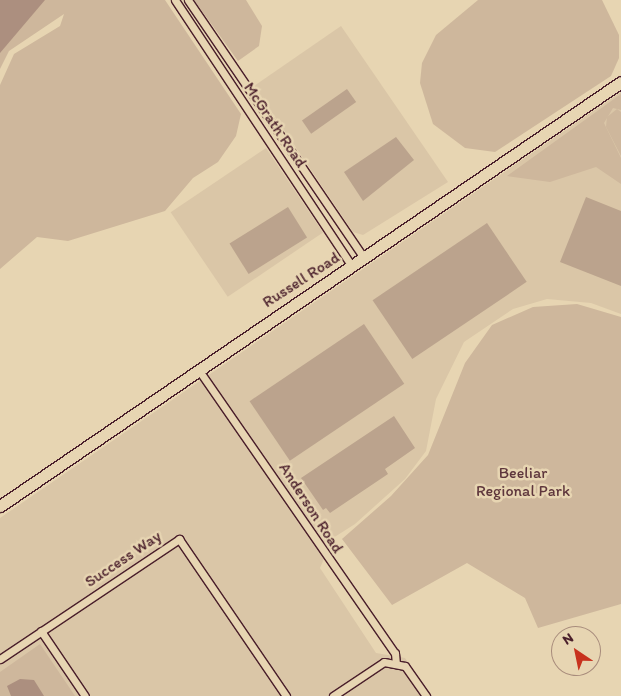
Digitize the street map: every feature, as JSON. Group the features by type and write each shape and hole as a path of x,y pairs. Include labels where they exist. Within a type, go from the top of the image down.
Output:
{"main road":[{"name":"Russell Road","path":"0,506 621,82"}],"street":[{"name":"McGrath Road","path":"175,0 352,266"},
{"name":"McGrath Road","path":"188,0 364,258"},
{"name":"Anderson Road","path":"198,369 394,654 396,664"},
{"name":"Success Way","path":"0,659 179,539 286,696"},
{"path":"41,631 85,696"},
{"path":"333,696 384,662 405,666 426,696"}],"shaded area":[{"path":"0,0 45,0 0,53"},
{"path":"341,26 448,182 363,235 353,232 254,86"},
{"path":"621,92 621,314 591,303 547,299 513,309 464,342 436,399 426,451 405,479 355,524 333,538 320,568 376,653 405,658 431,696 0,696 0,518"},
{"path":"266,148 323,233 228,297 171,212"},
{"path":"20,679 34,680 44,696 11,696 7,686"}],"green space":[{"path":"0,0 165,0 241,114 236,136 218,162 193,178 165,211 68,241 37,237 0,269 0,85 14,54 60,26 64,14 9,51 0,69"},
{"path":"194,0 246,0 262,26 259,46 238,61"},
{"path":"478,0 602,0 619,35 619,58 611,76 495,152 465,148 433,124 420,83 422,63 436,35"},
{"path":"621,94 621,110 613,108 604,123 621,158 621,184 596,167 550,182 507,176"},
{"path":"617,109 621,112 621,156 606,127 607,117"},
{"name":"Beeliar Regional Park","path":"577,304 621,317 621,604 538,628 525,598 467,563 392,605 342,539 391,496 428,455 465,363 492,325 533,307"},
{"path":"40,644 75,696 0,696 0,672"}],"building":[{"path":"347,89 356,102 311,134 302,121"},
{"path":"396,137 414,160 363,201 344,172"},
{"path":"586,197 621,211 621,286 560,262"},
{"path":"288,207 307,238 249,274 229,244"},
{"path":"487,223 527,282 412,359 373,300"},
{"path":"364,324 404,384 290,461 250,401"},
{"path":"394,416 415,448 385,469 388,474 330,513 326,508 323,510 301,478"}]}
